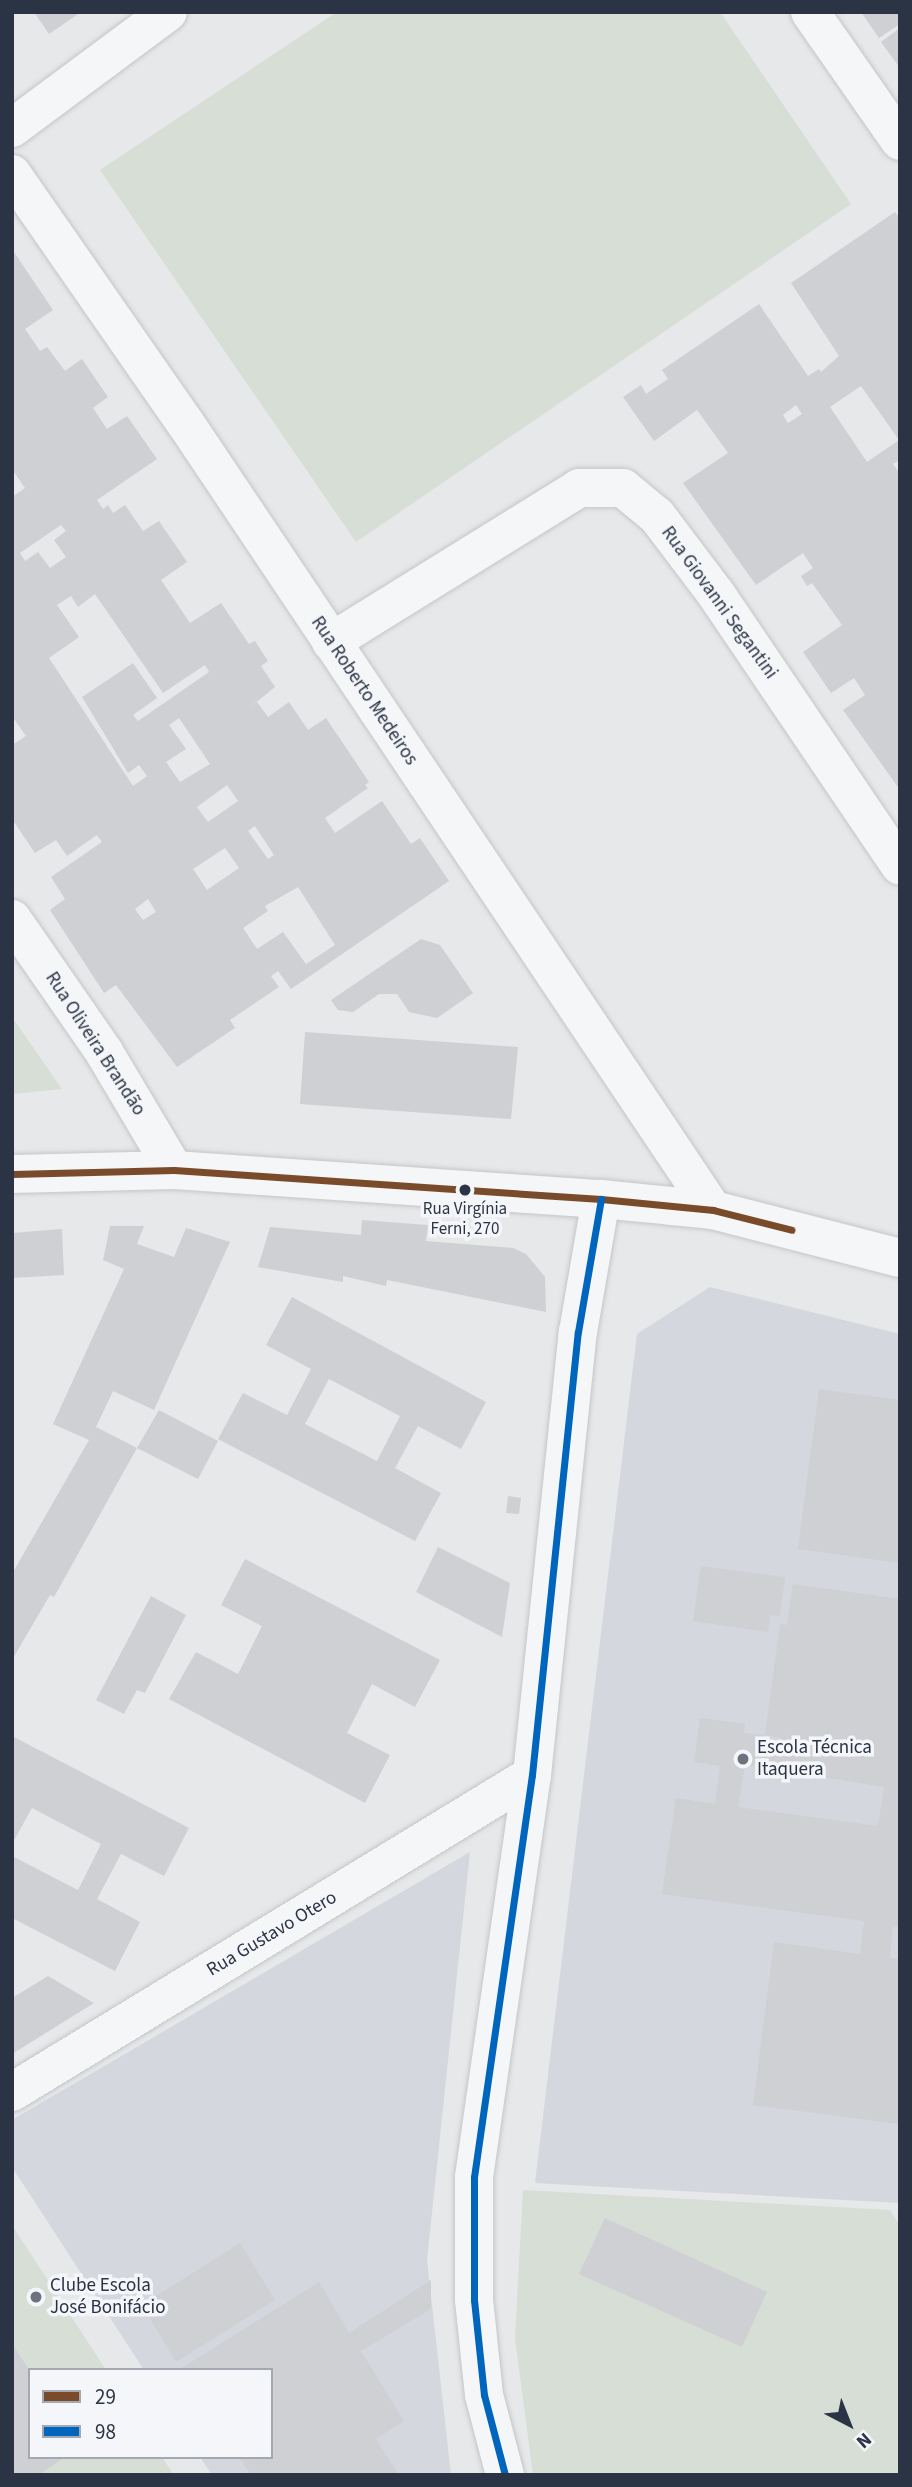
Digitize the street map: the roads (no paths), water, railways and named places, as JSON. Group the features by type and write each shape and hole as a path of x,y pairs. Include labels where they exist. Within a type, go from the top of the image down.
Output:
{"street":[{"path":"12,128 167,12"},
{"path":"810,12 900,141"},
{"name":"Rua Roberto Medeiros","path":"12,174 713,1210"},
{"name":"Rua Giovanni Segantini","path":"331,642 579,488 623,488 657,516 716,594 900,866"},
{"name":"Rua Oliveira Brandão","path":"12,919 103,1052 174,1170"},
{"path":"12,1174 174,1170 601,1199 713,1210 900,1258"},
{"path":"505,2475 484,2395 477,2327 474,2177 532,1775 578,1332 601,1199"},
{"name":"Rua Gustavo Otero","path":"12,2092 532,1775"}],"place":[{"name":"Rua Virgínia Ferni, 270","path":"465,1190"},
{"name":"Escola Técnica Itaquera","path":"743,1759"},
{"name":"Clube Escola José Bonifácio","path":"36,2297"}]}
